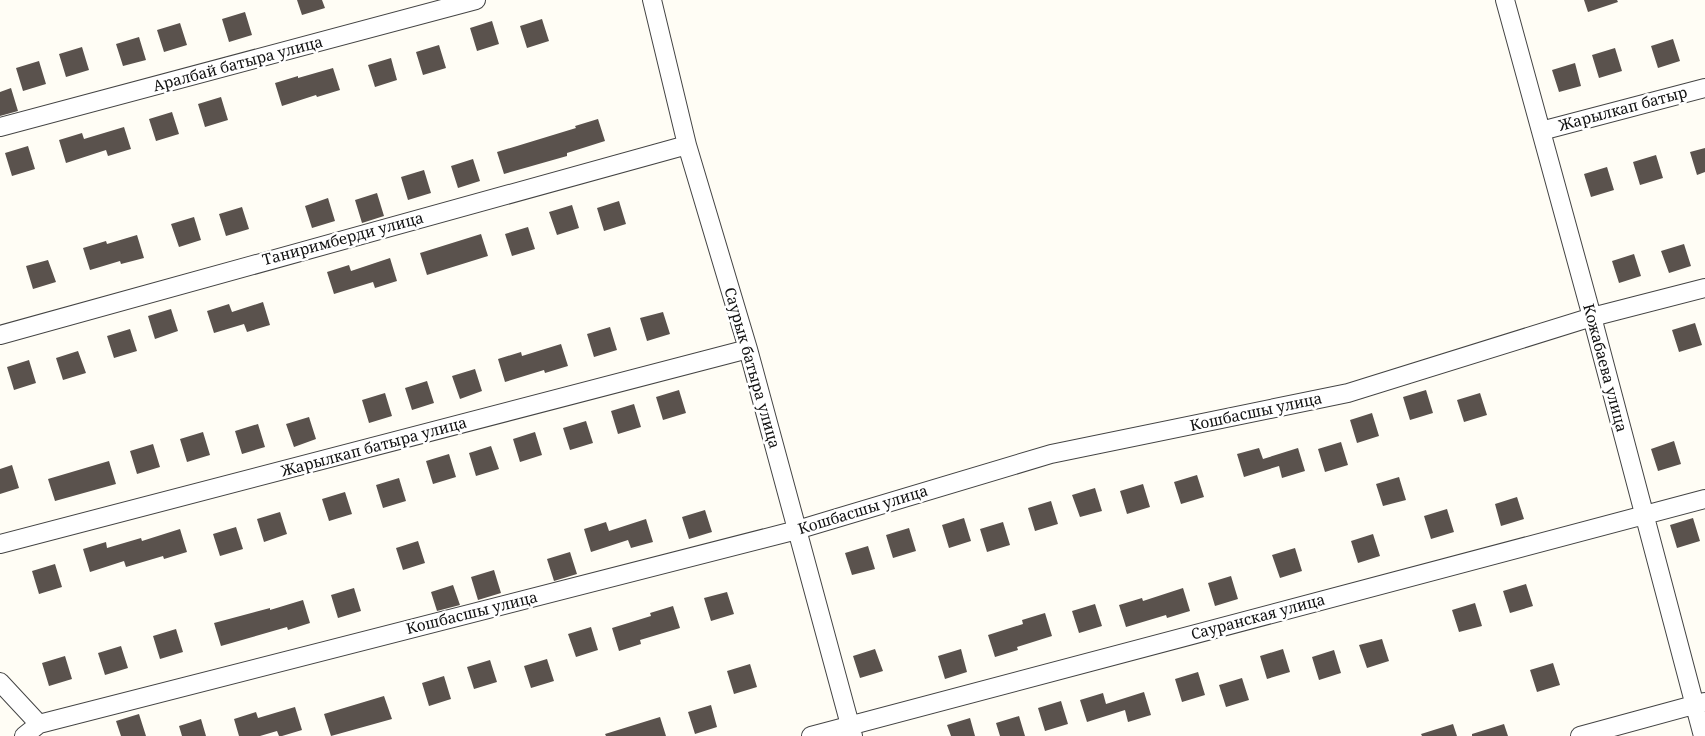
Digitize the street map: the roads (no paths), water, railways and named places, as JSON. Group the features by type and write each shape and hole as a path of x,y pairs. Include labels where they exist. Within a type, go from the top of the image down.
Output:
{"street":[{"name":"Аралбай батыра улица","path":"0,128 476,0"},
{"name":"Саурык батыра улица","path":"652,0 687,146 748,349 852,731"},
{"name":"Кожабаева улица","path":"1504,0 1592,317 1644,515 1699,704 1703,736"},
{"name":"Жарылкап батыр","path":"1541,131 1705,88"},
{"name":"Таниримберди улица","path":"0,335 687,146"},
{"name":"Кошбасшы улица","path":"24,736 39,724 797,530 1051,454 1348,393 1592,317 1705,288"},
{"name":"Жарылкап батыра улица","path":"0,544 748,349"},
{"name":"Сауранская улица","path":"811,736 852,731 1705,499"},
{"path":"0,682 39,724"},
{"path":"1580,736 1699,704"}]}
